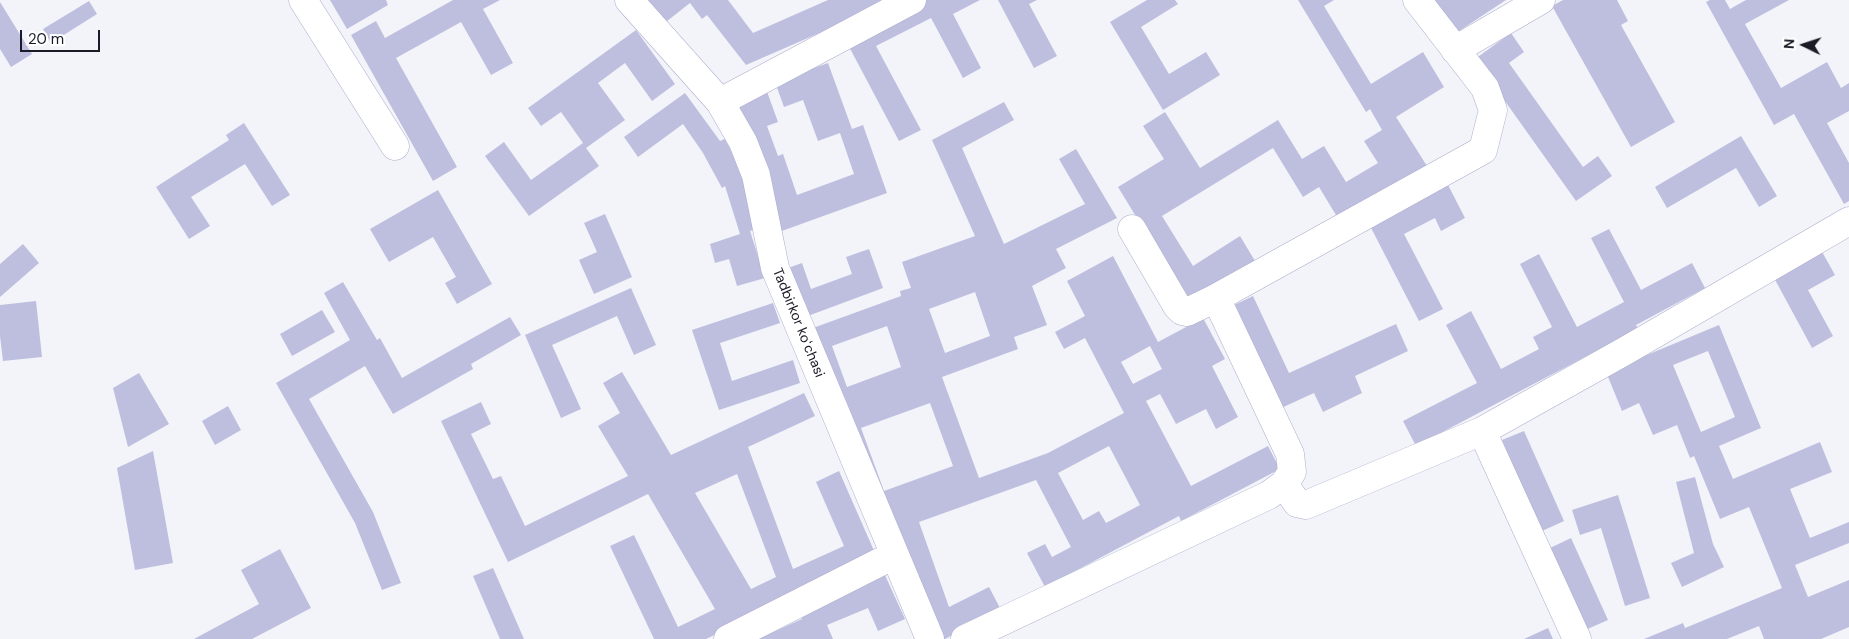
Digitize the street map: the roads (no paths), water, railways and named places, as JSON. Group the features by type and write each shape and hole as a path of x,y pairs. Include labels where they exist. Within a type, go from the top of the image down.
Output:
{"street":[{"path":"303,0 395,146"},
{"name":"Tadbirkor koʻchasi","path":"629,0 720,102 743,142 756,175 775,268 930,639"},
{"path":"720,102 912,0"},
{"path":"1132,228 1177,306 1182,311 1187,312 1216,298 1483,150 1493,110 1484,88 1417,0"},
{"path":"1455,50 1541,0"},
{"path":"1284,484 1297,503 1306,505 1482,431 1849,221"},
{"path":"965,639 1269,495 1284,484 1292,472 1290,454 1216,298"},
{"path":"1482,431 1577,639"},
{"path":"728,639 894,554"}]}
